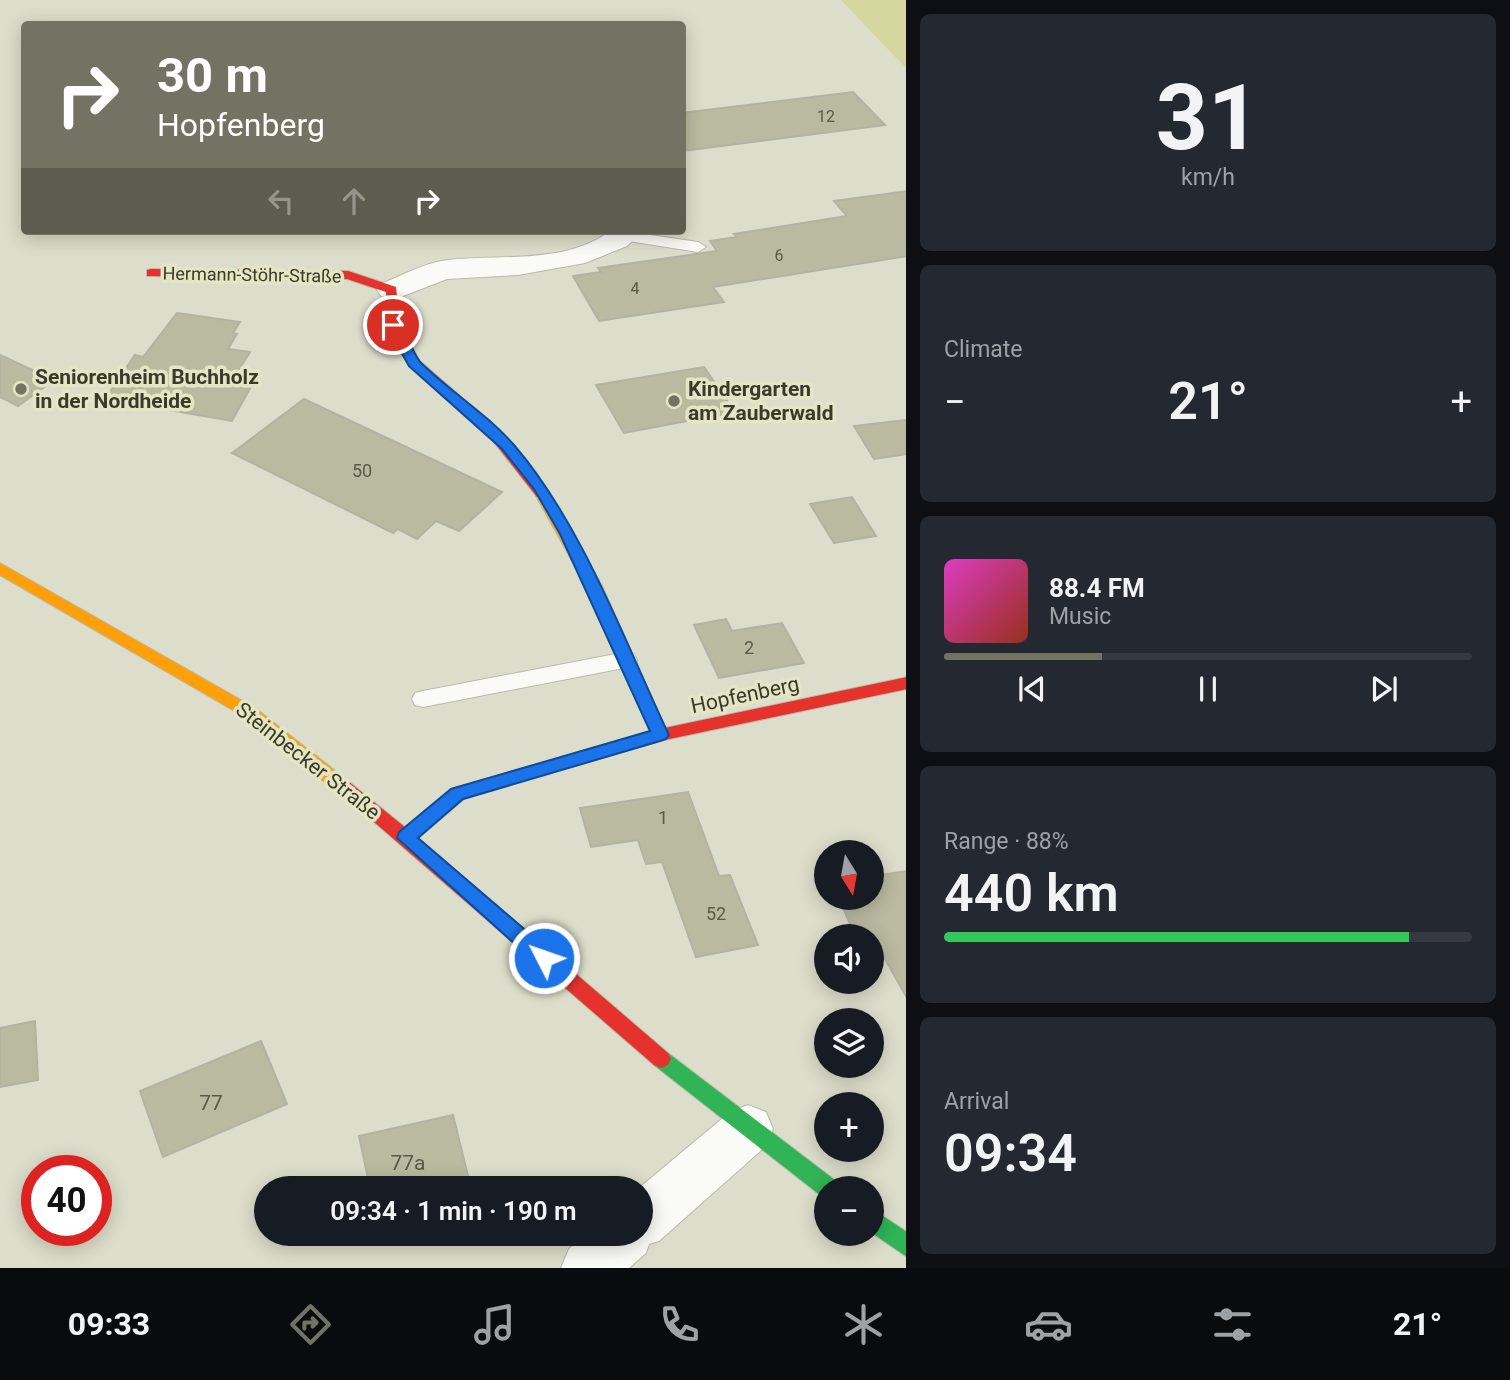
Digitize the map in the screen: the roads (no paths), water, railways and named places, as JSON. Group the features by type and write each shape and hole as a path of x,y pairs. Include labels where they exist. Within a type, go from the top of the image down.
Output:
{"street":[{"path":"621,235 575,257 518,266 442,270 392,290 393,325 414,364 507,446 540,487 567,534 660,735"},
{"name":"Hermann-Stöhr-Straße","path":"151,273 348,275 392,290"},
{"name":"Steinbecker Straße","path":"0,568 249,712 406,838 683,1078 814,1178"},
{"name":"Hopfenberg","path":"406,838 458,794 660,735 906,683"},
{"path":"653,1211 748,1129"},
{"path":"884,1229 906,1246"},
{"path":"588,1268 614,1246"}],"lane":[{"path":"635,235 698,247"},
{"path":"423,699 626,660"}],"place":[{"name":"Seniorenheim Buchholz in der Nordheide","path":"21,389"},
{"name":"Kindergarten am Zauberwald","path":"674,401"}]}
